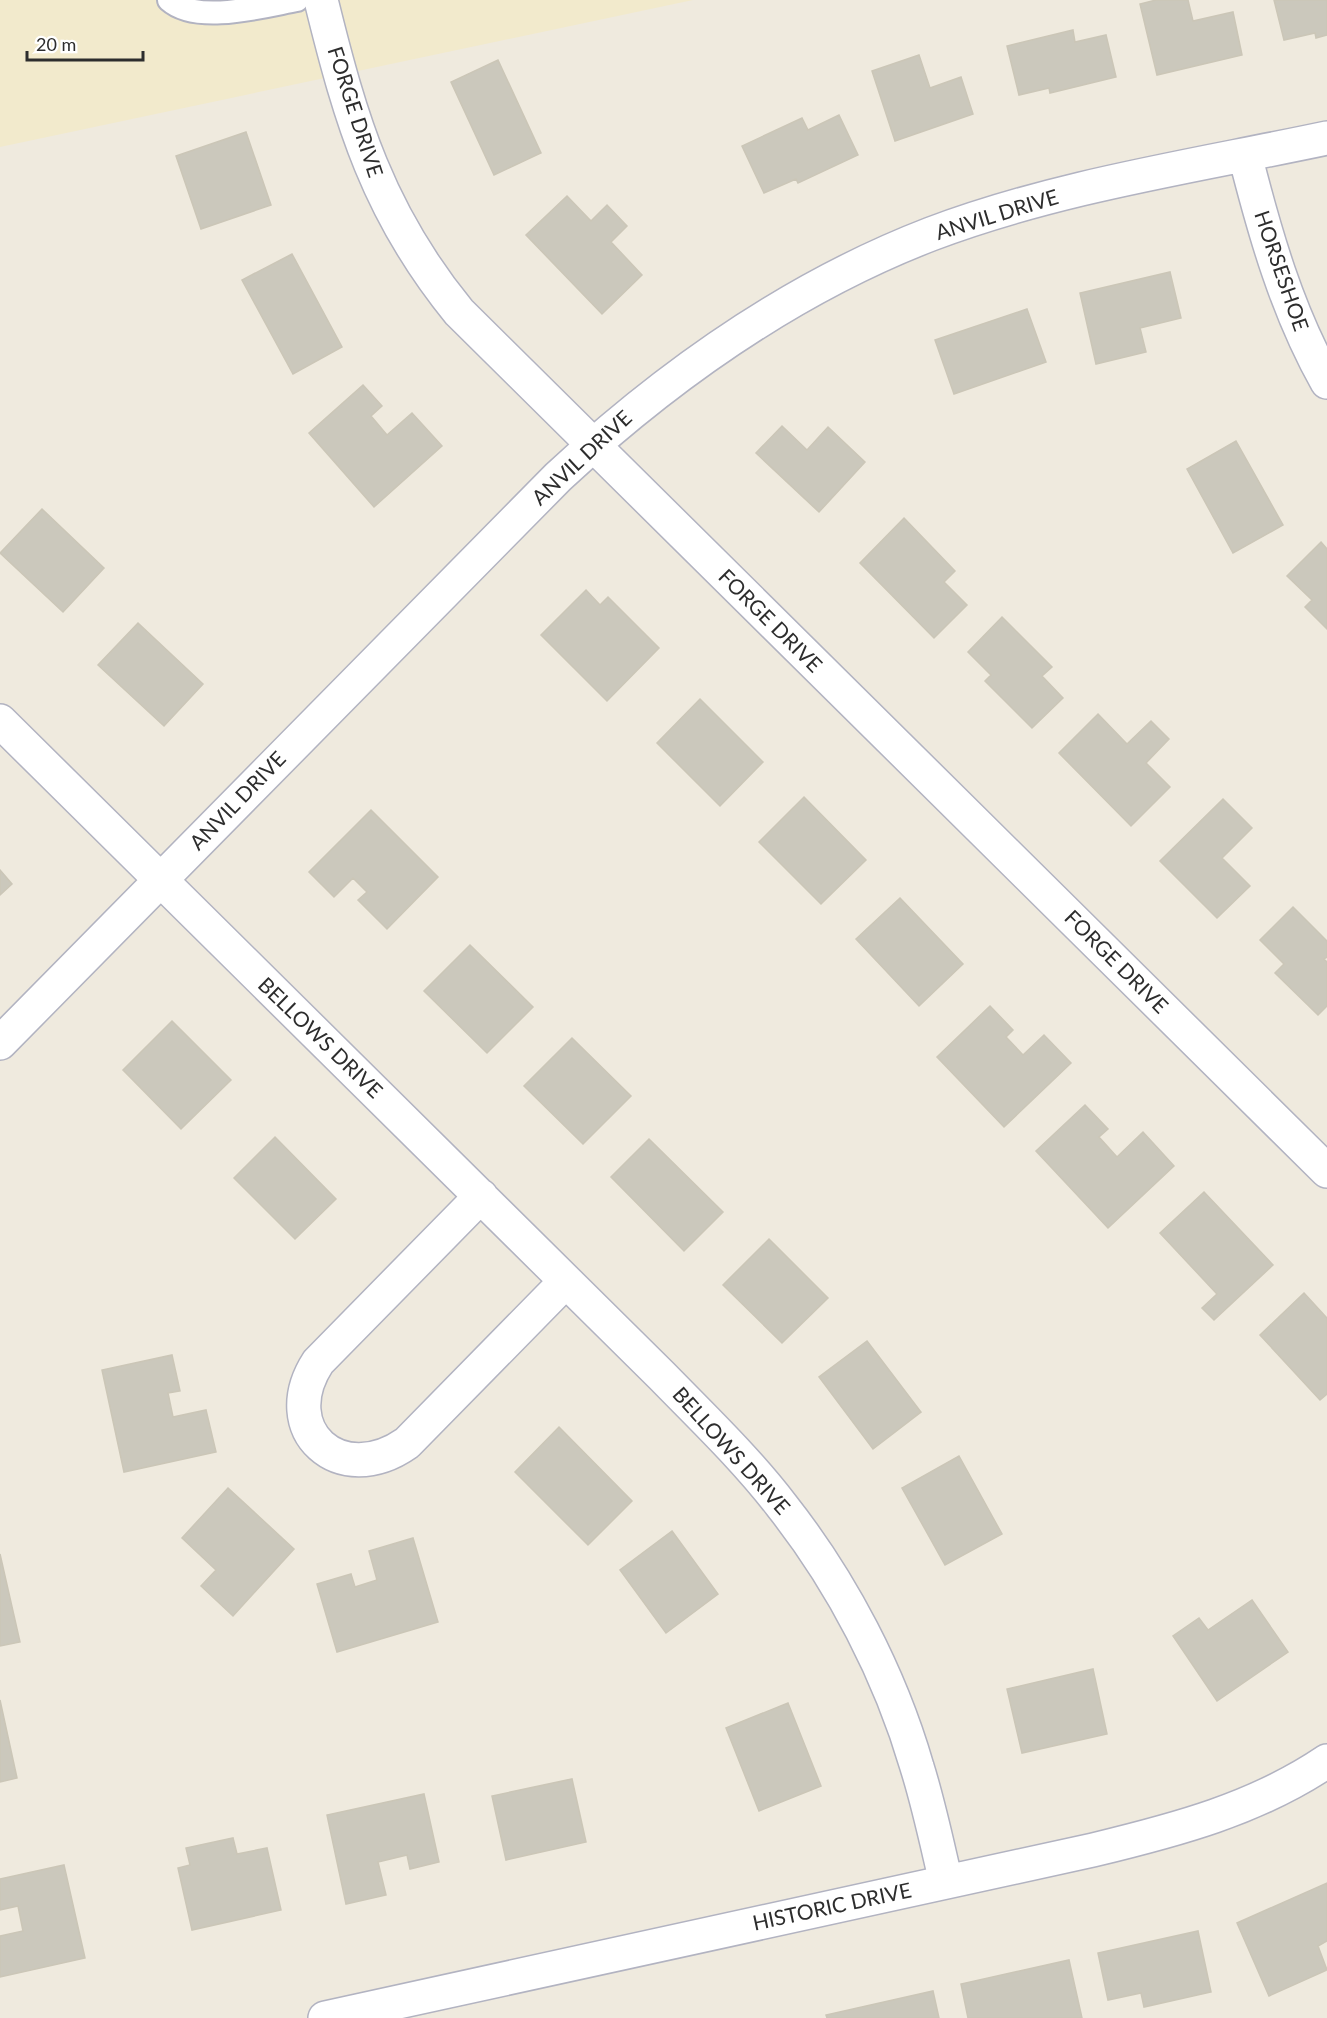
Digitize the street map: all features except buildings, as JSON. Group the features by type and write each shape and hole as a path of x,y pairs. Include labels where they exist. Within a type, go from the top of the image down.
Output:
{"street":[{"name":"FORGE DRIVE","path":"321,0 341,81 365,155 407,240 430,276 459,312 1327,1171"},
{"name":"ANVIL DRIVE","path":"0,1043 592,445 705,355 768,315 878,258 932,234 1055,197 1327,138"},
{"name":"HORSESHOE","path":"1245,155 1270,250 1288,301 1310,351 1327,382"},
{"name":"BELLOWS DRIVE","path":"0,721 159,881 481,1196 748,1464 813,1548 843,1596 875,1658 901,1718 917,1767 946,1882"},
{"path":"481,1196 318,1362 309,1376 304,1395 304,1416 312,1435 321,1445 331,1454 349,1460 375,1460 407,1443 566,1281"},
{"name":"HISTORIC DRIVE","path":"325,2018 1093,1850 1212,1819 1288,1786 1327,1761"}],"lane":[{"path":"169,0 175,5 203,12 239,11 297,0"}],"shaded area":[{"path":"0,0 693,0 0,147"}]}
